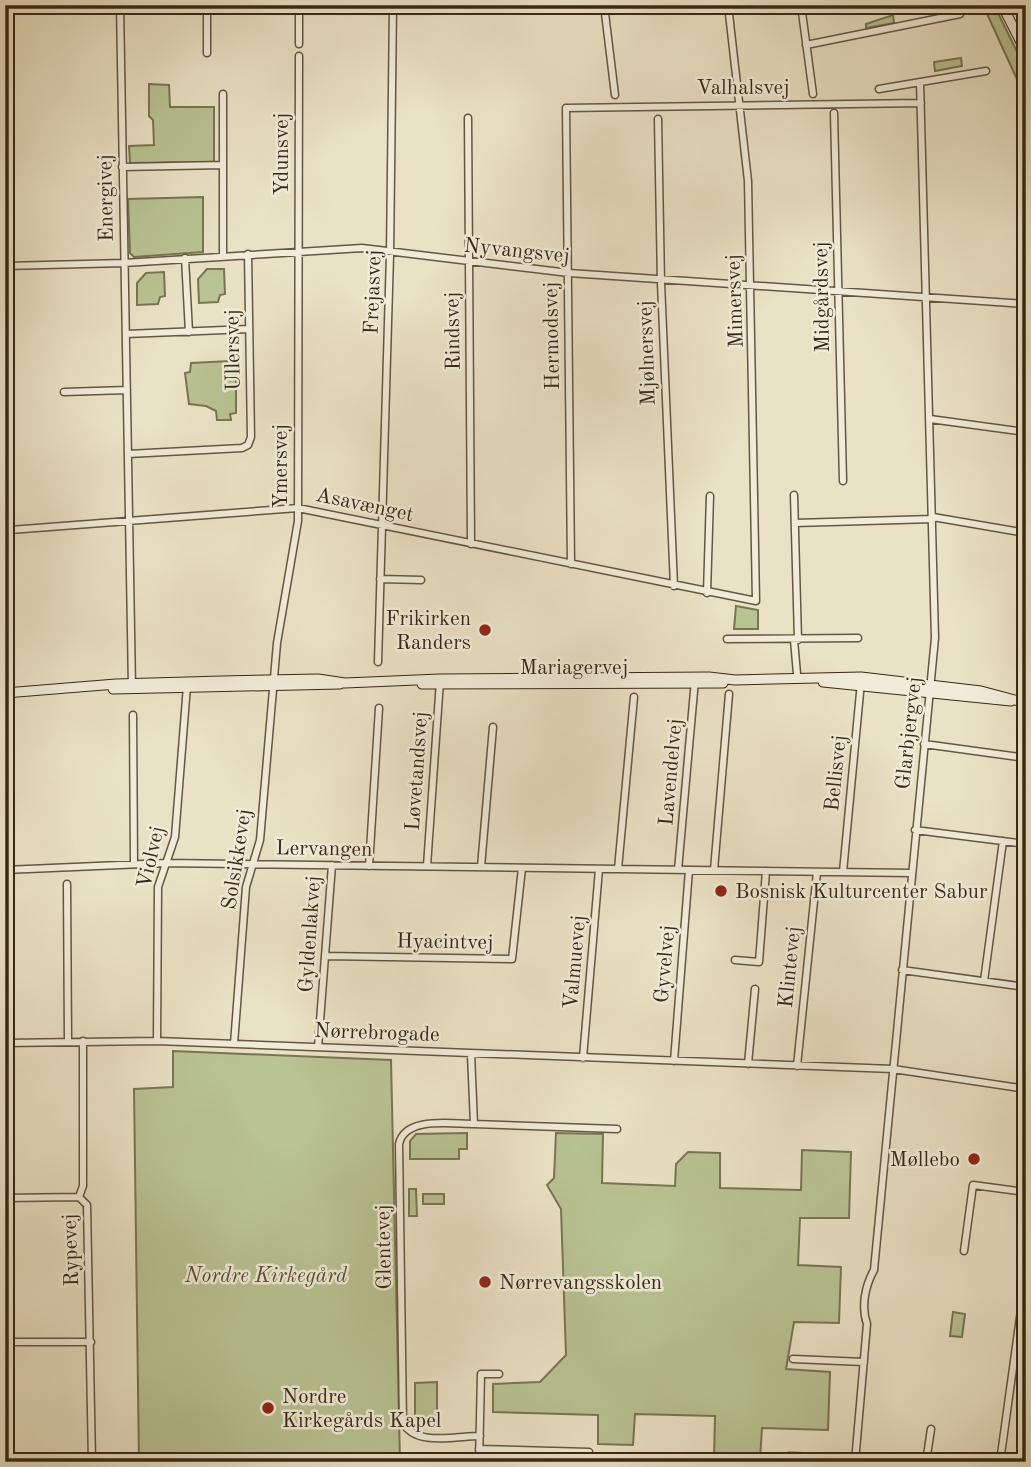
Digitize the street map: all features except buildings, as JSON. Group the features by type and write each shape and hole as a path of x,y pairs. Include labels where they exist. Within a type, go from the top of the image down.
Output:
{"street":[{"path":"8,5 8,690"},
{"name":"Energivej","path":"120,5 132,686"},
{"path":"207,5 207,53"},
{"path":"299,5 299,44"},
{"name":"Frejasvej","path":"378,662 390,251 393,5"},
{"path":"604,5 615,95"},
{"name":"Mimersvej","path":"728,5 748,181 758,596"},
{"path":"801,5 813,94"},
{"path":"1002,5 1026,51"},
{"path":"806,45 960,14"},
{"name":"Ydunsvej","path":"298,251 299,56"},
{"path":"879,89 986,71"},
{"name":"Glarbjergvej","path":"855,1462 867,1324 863,1312 868,1281 874,1270 934,638 920,82"},
{"path":"223,94 223,256"},
{"name":"Valhalsvej","path":"566,108 921,103"},
{"name":"Hermodsvej","path":"566,108 571,564"},
{"name":"Midgårdsvej","path":"834,113 843,481"},
{"name":"Rindsvej","path":"468,118 471,544"},
{"name":"Mjølnersvej","path":"658,119 661,279 674,586"},
{"path":"122,167 223,165"},
{"name":"Nyvangsvej","path":"6,266 124,263 362,248 468,263 569,273 1026,304"},
{"name":"Ymersvej","path":"274,684 298,508 298,251"},
{"name":"Ullersvej","path":"128,454 242,448 248,445 251,437 248,254"},
{"path":"185,258 189,332"},
{"path":"126,334 249,329"},
{"path":"64,392 127,390"},
{"path":"930,419 1026,432"},
{"path":"794,495 797,674"},
{"path":"707,593 710,496"},
{"name":"Asavænget","path":"10,530 298,508 752,602 756,601 758,596"},
{"path":"795,523 933,518 1026,533"},
{"path":"380,579 421,580"},
{"path":"727,639 858,638"},
{"name":"Mariagervej","path":"8,690 274,684 318,679 345,682 811,680 861,681 930,688 988,701 1026,703"},
{"name":"Lavendelvej","path":"678,870 695,680"},
{"name":"Bellisvej","path":"843,872 861,681"},
{"name":"Løvetandsvej","path":"426,866 440,682"},
{"name":"Solsikkevej","path":"234,1044 246,887 260,840 274,684"},
{"name":"Violvej","path":"157,1041 158,887 175,837 186,685"},
{"path":"715,870 729,694"},
{"path":"618,869 634,697"},
{"path":"369,866 379,708"},
{"path":"133,715 134,864"},
{"path":"481,867 493,727"},
{"path":"924,744 1026,758"},
{"path":"915,830 1026,844"},
{"path":"984,981 1003,841"},
{"name":"Lervangen","path":"5,870 166,863 911,873"},
{"name":"Gyldenlakvej","path":"318,1047 332,865"},
{"name":"Hyacintvej","path":"326,956 511,960 515,957 522,868"},
{"name":"Valmuevej","path":"583,1058 599,869"},
{"name":"Gyvelvej","path":"674,1061 690,870"},
{"path":"734,960 759,962 766,871"},
{"name":"Klintevej","path":"797,1066 817,872"},
{"path":"67,884 68,1041"},
{"path":"902,971 1026,987"},
{"path":"748,1064 755,989"},
{"name":"Rypevej","path":"83,1041 83,1186 79,1197 87,1205 92,1462"},
{"name":"Nørrebrogade","path":"5,1044 157,1041 893,1069 1026,1089"},
{"path":"471,1054 474,1124 617,1129"},
{"name":"Glentevej","path":"474,1124 417,1125 401,1136 403,1422 410,1432 422,1437 480,1436"},
{"path":"964,1251 973,1185 1026,1192"},
{"path":"5,1198 79,1197"},
{"path":"1000,1462 1026,1274"},
{"path":"5,1342 91,1342"},
{"path":"793,1359 864,1362"},
{"path":"480,1462 481,1374 499,1374"},
{"path":"926,1462 931,1429"},
{"path":"479,1449 589,1452 588,1462"},
{"path":"789,1462 789,1456 820,1457 819,1462"}],"green space":[{"path":"983,5 994,5 1026,70 1026,99"},
{"path":"893,15 894,23 866,28 866,24"},
{"path":"961,58 962,66 935,71 934,62"},
{"path":"149,84 169,85 170,107 214,107 214,162 130,163 129,146 154,145 153,120 149,116"},
{"path":"203,197 203,252 134,257 130,253 128,199"},
{"path":"207,269 224,269 225,294 220,295 218,302 199,303 198,279"},
{"path":"164,272 165,296 160,297 158,304 137,305 137,283 146,273"},
{"path":"230,361 230,367 236,367 236,413 230,414 231,420 217,420 216,411 206,406 189,404 185,373 190,372 191,363"},
{"path":"736,606 758,610 758,629 734,629"},
{"name":"Nordre Kirkegård","path":"173,1051 391,1060 400,1462 139,1462 134,1089 173,1087"},
{"path":"467,1133 467,1149 459,1149 459,1159 410,1159 410,1141 416,1134"},
{"path":"556,1133 603,1134 602,1183 675,1186 676,1164 688,1152 720,1153 720,1188 801,1190 802,1150 851,1152 849,1218 800,1218 798,1265 841,1267 839,1323 794,1322 786,1369 830,1372 828,1430 762,1428 760,1459 714,1458 715,1416 635,1414 633,1445 598,1444 598,1415 493,1412 493,1384 540,1382 566,1355 561,1209 547,1185 554,1178"},
{"path":"409,1189 416,1189 417,1216 409,1216"},
{"path":"423,1194 444,1194 444,1204 423,1204"},
{"path":"953,1312 965,1314 962,1337 950,1336"},
{"path":"437,1382 437,1423 415,1423 415,1383"}],"place":[{"name":"Frikirken Randers","path":"485,630"},
{"name":"Bosnisk Kulturcenter Sabur","path":"721,891"},
{"name":"Møllebo","path":"974,1159"},
{"name":"Nørrevangsskolen","path":"485,1282"},
{"name":"Nordre Kirkegårds Kapel","path":"268,1408"}]}
